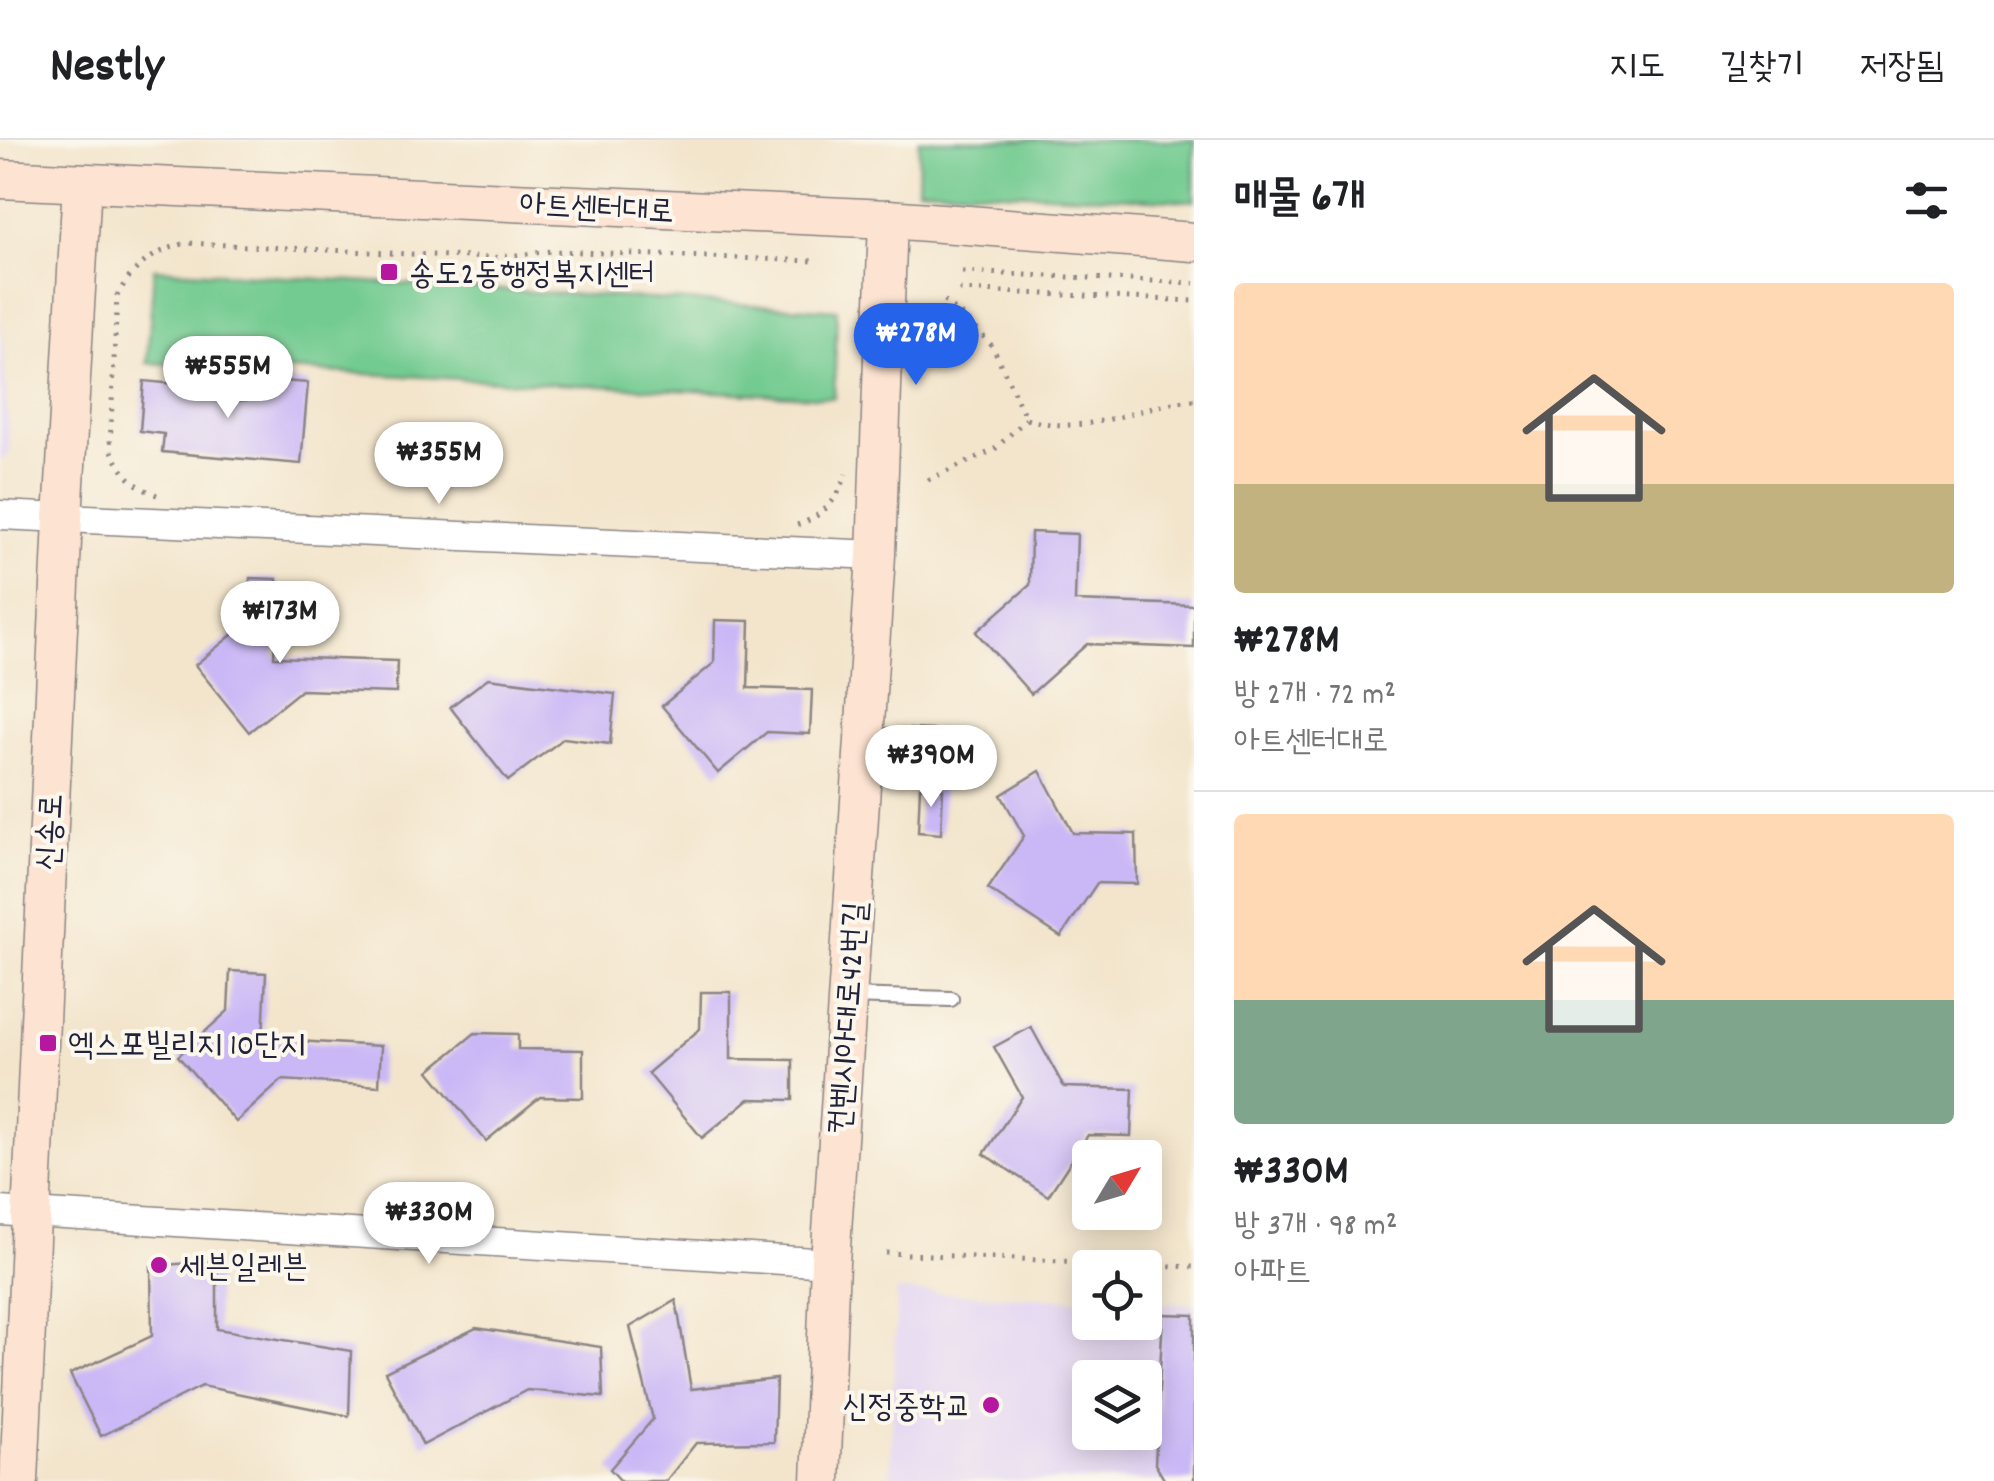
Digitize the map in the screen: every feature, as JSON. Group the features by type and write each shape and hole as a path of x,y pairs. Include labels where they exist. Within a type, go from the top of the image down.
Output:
{"street":[{"name":"아트센터대로","path":"0,179 888,219 1194,242"},
{"name":"신송로","path":"18,1481 15,1212 82,183"},
{"name":"컨벤시아대로42번길","path":"821,1481 830,1263 876,555 888,219"},
{"path":"0,516 876,555"},
{"path":"15,1212 830,1263"}],"lane":[{"path":"864,734 962,740"},
{"path":"848,996 951,999"}],"path":[{"path":"161,497 143,490 118,468 110,446 117,296 140,264 171,247 187,243 490,258 552,250 815,260"},
{"path":"962,272 1194,283"},
{"path":"959,290 1194,301"},
{"path":"944,301 993,347 1026,419"},
{"path":"1026,419 1052,426 1095,424 1172,402 1194,400"},
{"path":"928,480 994,450 1026,419"},
{"path":"784,525 805,522 822,512 835,500 848,468"},
{"path":"886,1253 1194,1267"}],"shaded area":[{"path":"0,305 10,453 0,461"},
{"name":"신정중학교","path":"897,1291 1072,1299 1072,1340 1162,1340 1162,1303 1194,1304 1194,1481 890,1481"}],"green space":[{"path":"919,140 1194,140 1194,201 918,188"},
{"path":"154,269 837,310 834,398 147,363"}],"building":[{"path":"269,380 308,383 301,464 162,452 164,434 140,431 144,381 218,388 228,401 247,400"},
{"path":"1031,532 1077,534 1075,601 1194,605 1194,648 1087,644 1031,694 976,632 1030,585"},
{"path":"250,578 277,579 274,657 397,661 396,693 301,690 249,732 195,665 248,622"},
{"path":"715,620 750,621 748,688 812,690 810,734 767,732 718,773 662,706 714,663"},
{"path":"488,678 615,694 610,744 564,738 508,781 450,707"},
{"path":"1040,771 1073,833 1136,834 1137,884 1097,883 1061,937 988,889 1024,836 1001,795"},
{"path":"920,787 943,789 941,834 918,832"},
{"path":"230,971 266,973 263,1039 381,1046 379,1086 282,1080 236,1122 178,1056 228,1011"},
{"path":"701,992 731,992 731,1059 793,1060 793,1100 749,1099 702,1138 648,1073 700,1029"},
{"path":"1031,1027 1064,1087 1133,1089 1131,1136 1088,1135 1085,1140 1072,1140 1072,1159 1048,1196 984,1154 1022,1097 994,1047"},
{"path":"475,1033 518,1034 518,1049 583,1050 583,1098 540,1097 486,1141 429,1071"},
{"path":"217,1261 217,1329 351,1351 349,1416 202,1386 101,1436 70,1374 152,1336 151,1266"},
{"path":"676,1300 691,1389 776,1379 774,1442 696,1443 666,1481 621,1481 610,1469 653,1419 630,1327"},
{"path":"1163,1314 1194,1315 1194,1481 1165,1481 1155,1464 1156,1450 1162,1450"},
{"path":"476,1328 601,1347 603,1397 527,1390 423,1445 385,1372"}],"place":[{"name":"송도2동행정복지센터","path":"389,272"},
{"name":"엑스포빌리지 10단지","path":"48,1043"},
{"name":"세븐일레븐","path":"159,1265"},
{"name":"신정중학교","path":"991,1405"}]}
